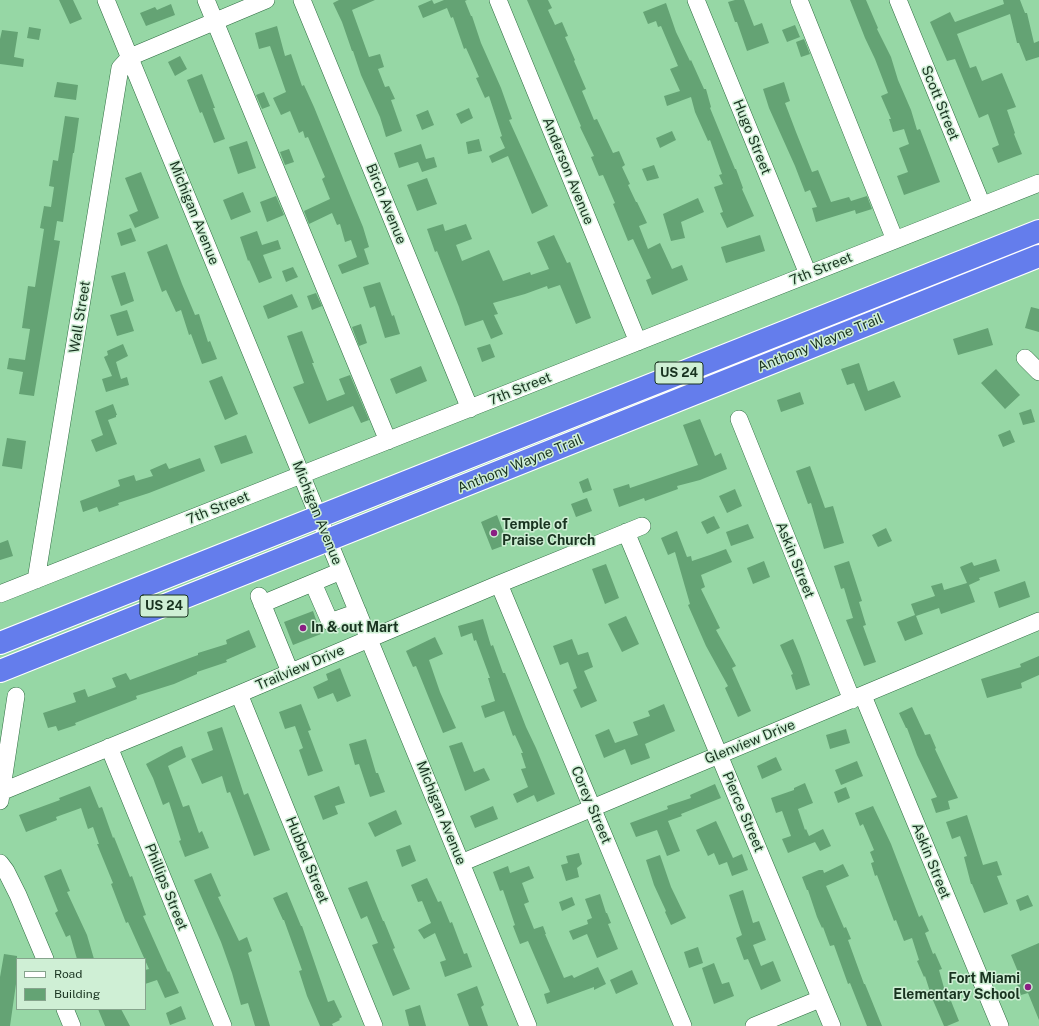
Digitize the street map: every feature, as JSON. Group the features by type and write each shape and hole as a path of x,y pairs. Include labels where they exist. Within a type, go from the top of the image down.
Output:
{"highway":[{"name":"Anthony Wayne Trail","path":"0,643 1039,231"},
{"name":"Anthony Wayne Trail","path":"0,671 1039,256"}],"street":[{"name":"Michigan Avenue","path":"106,0 528,1026"},
{"path":"206,0 388,441"},
{"path":"130,57 266,0"},
{"name":"Birch Avenue","path":"302,0 470,409"},
{"name":"Anderson Avenue","path":"498,0 638,342"},
{"name":"Hugo Street","path":"696,0 808,274"},
{"path":"799,0 895,240"},
{"name":"Scott Street","path":"898,0 982,205"},
{"name":"Wall Street","path":"36,580 120,68 130,57"},
{"name":"7th Street","path":"0,594 1039,183"},
{"path":"1025,358 1039,372"},
{"name":"Askin Street","path":"739,419 1000,1026"},
{"name":"Trailview Drive","path":"1,796 109,748 499,584 642,526"},
{"name":"Pierce Street","path":"626,532 832,1026"},
{"path":"290,672 260,600 313,583 341,571"},
{"path":"313,583 330,622 358,612"},
{"name":"Corey Street","path":"499,584 683,1026"},
{"name":"Glenview Drive","path":"461,863 1039,621"},
{"name":"Hubbel Street","path":"239,694 374,1026"},
{"path":"1,796 16,696"},
{"name":"Phillips Street","path":"109,748 223,1026"},
{"path":"0,863 6,871 18,895 45,958"},
{"path":"754,1026 820,999"},
{"path":"65,1010 72,1026"}],"building":[{"path":"59,0 73,0 82,19 70,24"},
{"path":"339,0 375,0 352,10 369,57 380,54 384,67 378,69 385,87 389,86 395,99 391,100 402,131 386,137 380,117 361,75 342,22 333,3"},
{"path":"432,0 434,4 444,0 467,0 465,1 472,16 481,43 501,88 512,119 509,120 548,206 532,214 508,156 492,163 489,156 505,148 500,137 502,136 489,96 485,98 476,78 479,77 466,48 464,49 453,17 451,18 447,8 423,18 418,6"},
{"path":"527,0 548,0 552,8 548,10 555,25 562,22 568,36 565,37 586,89 582,91 594,120 597,119 613,153 619,151 625,165 622,167 630,184 628,185 647,223 639,226 648,249 660,243 672,269 682,265 688,280 652,295 646,280 651,278 633,239 628,241 613,204 615,203 603,175 599,176 591,157 594,156 580,127 581,126"},
{"path":"744,0 754,26 762,23 769,43 747,51 728,2"},
{"path":"850,0 866,0 878,28 877,29 891,57 917,130 920,129 940,182 904,195 897,176 908,172 899,148 909,144 904,129 893,132 889,119 891,119 881,96 888,93"},
{"path":"1003,0 1020,0 1025,13 1027,13 1034,43 1039,41 1039,57 1026,61 1019,43 1017,43 1010,14 957,34 970,68 976,66 982,81 1002,73 1016,107 1007,110 1022,154 998,163 992,148 999,145 988,114 979,118 955,59 947,61 930,22 950,12 955,22 1004,4"},
{"path":"666,3 676,32 704,89 706,89 710,108 754,216 727,228 720,213 723,212 714,187 723,184 719,175 722,174 710,140 708,141 695,112 691,97 667,106 664,96 680,91 670,69 678,66 661,26 658,27 656,21 648,24 643,12"},
{"path":"171,4 175,15 146,26 140,13 155,7 157,10"},
{"path":"795,25 800,37 787,42 782,30"},
{"path":"277,26 285,56 291,54 302,86 304,85 314,107 363,227 369,247 364,249 369,264 342,274 338,265 357,257 351,240 345,242 340,224 337,225 332,213 309,224 304,211 330,199 322,179 325,177 308,137 305,138 303,131 299,133 290,111 281,115 273,98 286,92 270,46 259,49 255,33"},
{"path":"29,27 41,29 39,40 27,38"},
{"path":"2,30 18,32 14,57 24,59 23,67 0,64 0,39"},
{"path":"804,39 810,54 801,57 796,42"},
{"path":"180,56 187,69 175,76 168,62"},
{"path":"202,74 225,139 214,143 187,80"},
{"path":"57,82 78,85 76,100 54,97"},
{"path":"784,82 790,101 785,103 796,132 812,172 818,170 831,202 849,197 851,201 867,196 872,209 856,214 855,210 816,222 812,208 817,207 810,190 805,192 769,108 763,89"},
{"path":"264,92 270,106 262,109 256,95"},
{"path":"469,108 473,118 461,124 456,114"},
{"path":"428,110 434,125 422,130 416,115"},
{"path":"65,116 79,118 63,222 57,221 54,240 60,241 34,396 19,394 23,372 7,369 9,358 25,360 30,329 22,328 28,286 35,287 44,229 40,228 44,206 51,207 54,187 49,186 53,160 58,161"},
{"path":"672,131 676,140 660,148 656,138"},
{"path":"479,139 482,151 468,154 466,142"},
{"path":"247,141 256,168 238,174 229,147"},
{"path":"421,144 426,159 434,157 437,167 422,172 418,162 399,168 394,153"},
{"path":"289,149 294,162 285,165 280,152"},
{"path":"654,165 659,178 647,181 642,169"},
{"path":"141,172 159,218 135,228 129,215 138,211 125,178"},
{"path":"427,178 437,204 417,211 407,185"},
{"path":"243,192 251,212 231,220 223,200"},
{"path":"276,196 284,215 267,222 260,202"},
{"path":"698,198 704,212 681,222 685,238 671,241 663,214"},
{"path":"443,224 445,231 466,224 472,239 456,245 462,261 489,250 503,281 530,272 531,275 549,269 537,242 554,235 567,263 570,262 591,318 576,324 560,285 548,289 547,286 493,303 498,314 494,315 503,334 491,339 483,320 465,326 459,307 437,251 435,252 427,229"},
{"path":"131,228 136,241 121,246 117,233"},
{"path":"257,231 262,245 278,240 281,249 263,255 272,278 259,283 249,260 248,261 240,237"},
{"path":"760,235 765,251 726,263 721,247"},
{"path":"167,244 195,315 199,314 208,342 210,341 217,359 202,364 191,334 189,335 181,310 176,312 166,290 162,292 147,252"},
{"path":"293,267 298,277 286,282 282,271"},
{"path":"125,272 134,301 121,306 111,276"},
{"path":"380,282 392,316 394,315 400,334 385,338 375,306 370,308 363,287"},
{"path":"316,293 322,306 312,310 307,296"},
{"path":"292,294 298,307 268,319 263,306"},
{"path":"1031,307 1039,309 1039,332 1025,328"},
{"path":"127,310 134,331 117,336 110,315"},
{"path":"361,324 367,343 359,346 352,327"},
{"path":"988,328 993,345 958,355 953,339"},
{"path":"302,331 314,363 312,363 327,401 345,394 339,379 350,375 369,420 361,423 353,406 309,424 293,387 304,383 287,336"},
{"path":"123,344 128,356 116,362 121,379 127,377 129,385 106,392 102,379 112,376 104,357 108,355 107,351"},
{"path":"490,344 495,357 482,362 477,348"},
{"path":"859,363 868,391 894,381 901,397 865,411 854,383 847,385 841,369"},
{"path":"421,366 427,381 396,394 390,379"},
{"path":"996,369 1020,395 1005,409 981,383"},
{"path":"222,376 238,414 225,420 209,381"},
{"path":"800,392 804,404 781,412 777,400"},
{"path":"113,404 117,415 116,417 108,420 117,444 96,452 91,440 103,435 95,411"},
{"path":"1031,409 1035,422 1023,425 1019,413"},
{"path":"700,419 715,456 721,453 727,469 700,480 677,486 678,489 645,501 644,498 619,507 613,489 629,484 630,488 698,465 683,425"},
{"path":"1010,430 1015,442 1003,447 998,435"},
{"path":"246,435 253,453 221,464 214,446"},
{"path":"7,438 26,441 22,469 2,466"},
{"path":"200,458 205,471 149,493 118,503 119,505 99,512 97,507 83,512 80,501 120,486 118,480 134,475 136,481 153,476 150,470 166,463 169,469"},
{"path":"810,466 825,508 833,506 844,543 824,549 811,503 808,504 796,471"},
{"path":"588,478 592,490 583,493 579,482"},
{"path":"735,489 742,506 727,513 719,496"},
{"path":"587,498 592,511 576,517 571,504"},
{"name":"Temple of Praise Church","path":"497,515 508,544 492,550 481,522"},
{"path":"714,516 720,528 707,534 701,522"},
{"path":"748,524 754,538 731,546 726,532"},
{"path":"886,528 892,541 878,547 872,535"},
{"path":"677,531 687,557 691,556 692,561 726,549 732,562 701,575 705,587 701,589 720,628 716,630 736,666 732,668 751,711 738,717 725,688 728,686 706,646 688,605 690,604 675,552 668,555 661,538"},
{"path":"8,540 13,556 0,560 0,543"},
{"path":"996,559 1000,571 979,578 980,580 969,585 975,602 941,614 939,608 916,616 923,634 905,641 897,622 915,615 911,604 935,596 931,586 942,583 944,590 967,583 960,567 972,562 974,566"},
{"path":"764,561 770,577 753,584 747,568"},
{"path":"849,561 862,601 859,602 866,625 863,626 876,662 864,666 846,620 853,618 844,588 841,589 834,566"},
{"path":"606,564 619,598 605,604 592,569"},
{"path":"1025,581 1030,597 999,608 994,592"},
{"name":"In & out Mart","path":"313,611 321,634 293,645 284,622"},
{"path":"626,616 639,644 622,652 608,624"},
{"path":"483,619 491,646 493,645 503,673 505,673 526,727 555,794 537,802 534,795 517,803 513,794 528,787 521,769 526,768 521,753 523,753 515,735 513,736 504,711 485,718 481,706 495,701 488,678 490,678 472,633 461,637 458,626"},
{"path":"249,630 256,647 226,660 227,662 197,672 197,674 174,684 136,696 137,699 75,723 76,725 58,731 56,726 48,728 43,713 76,702 73,693 85,689 88,697 116,687 112,678 126,673 130,680 198,655 198,653 227,644 226,640"},
{"path":"435,637 443,654 429,660 440,692 456,728 443,733 416,666 413,667 406,651"},
{"path":"572,639 578,655 588,652 593,667 584,671 597,701 581,708 573,690 577,688 568,662 560,665 553,646"},
{"path":"793,639 810,685 796,690 791,675 793,674 780,645"},
{"path":"1039,656 1039,675 1021,683 1022,688 987,698 981,679 1021,667 1020,664"},
{"path":"340,668 351,696 337,702 333,693 318,699 313,687 328,680 326,674"},
{"path":"301,704 311,730 308,731 323,771 308,776 299,750 303,748 295,726 285,729 279,712"},
{"path":"664,704 675,731 645,744 650,758 631,765 625,749 604,758 595,735 609,729 615,743 638,735 633,722 650,716 648,711"},
{"path":"912,707 925,735 930,734 936,748 935,749 958,798 948,801 950,809 936,813 931,799 937,797 899,713"},
{"path":"222,727 244,795 248,793 270,850 254,856 230,792 227,793 222,776 202,784 191,759 213,750 207,732"},
{"path":"846,729 850,743 830,749 826,735"},
{"path":"366,739 376,773 378,773 385,792 370,797 359,764 355,765 349,744"},
{"path":"462,742 474,772 484,768 490,780 465,791 449,746"},
{"path":"182,746 186,757 168,766 183,807 189,805 199,833 202,831 209,848 185,857 179,841 181,840 169,802 163,805 146,764"},
{"path":"776,757 782,770 762,779 757,766"},
{"path":"857,761 863,776 841,785 835,770"},
{"path":"805,783 813,803 798,809 805,830 806,829 809,836 823,829 831,846 820,851 815,842 788,853 782,839 791,836 782,811 776,813 771,798 794,790 794,788"},
{"path":"715,784 721,798 681,814 682,816 668,821 680,851 667,856 657,830 636,837 630,823 668,809 667,806 691,798 690,795"},
{"path":"90,786 99,808 102,807 113,838 114,837 130,877 132,876 146,915 143,916 179,993 165,998 157,980 146,984 146,970 149,969 146,958 144,958 128,922 126,923 111,884 113,883 97,844 99,844 93,827 88,829 81,808 56,817 57,820 26,832 19,815 60,800 59,798"},
{"path":"339,786 345,803 335,806 338,814 323,820 314,796"},
{"path":"846,787 850,798 838,803 834,792"},
{"path":"493,806 498,819 475,828 470,816"},
{"path":"873,806 891,844 919,917 922,915 929,931 925,933 933,954 935,953 942,969 939,970 948,1002 951,1001 959,1021 947,1026 944,1026 932,998 925,976 924,977 917,961 919,960 912,938 904,941 896,920 894,921 877,875 875,876 871,863 874,862 870,852 874,850 863,824 860,826 855,813"},
{"path":"396,810 402,824 375,837 368,823"},
{"path":"967,815 983,865 997,861 1002,875 997,876 1008,904 984,913 971,884 964,857 967,856 960,836 952,839 946,822"},
{"path":"716,821 733,858 742,854 748,870 732,876 727,862 719,865 714,853 708,856 696,830"},
{"path":"410,845 416,861 402,867 396,850"},
{"path":"579,853 582,864 577,868 579,877 566,881 561,865 568,863 566,856"},
{"path":"660,855 671,887 686,918 671,925 654,885 646,860"},
{"path":"843,864 849,876 826,886 844,928 846,927 851,939 848,940 864,984 882,1026 867,1026 850,983 848,984 834,945 830,946 823,927 822,928 817,917 802,877 819,870 823,870 824,873"},
{"path":"508,866 510,873 529,866 534,878 522,883 529,902 524,904 534,929 543,926 564,978 572,975 574,978 598,967 606,984 594,990 594,987 547,1004 544,994 550,992 528,941 520,944 513,926 515,925 503,890 500,891 493,872"},
{"path":"61,869 70,891 67,892 87,935 94,958 77,958 70,935 66,937 55,913 58,911 44,876"},
{"path":"211,873 221,896 218,897 239,941 247,937 252,951 248,953 270,1026 255,1026 248,1003 241,1005 221,942 194,880"},
{"path":"427,878 438,902 441,901 450,923 452,922 464,954 467,953 472,967 445,977 440,962 446,960 435,933 424,939 418,930 431,923 422,901 418,902 411,885"},
{"path":"367,881 395,948 393,949 410,989 393,996 372,945 378,943 367,916 361,919 348,888"},
{"path":"743,890 753,923 759,921 766,940 753,945 761,966 773,961 781,981 761,990 748,959 744,960 736,938 742,935 729,895"},
{"path":"287,892 302,926 328,1002 334,1000 342,1017 339,1019 340,1020 332,1024 333,1026 320,1026 307,996 299,971 302,970 284,920 273,898"},
{"path":"600,894 611,923 608,924 618,949 597,958 587,934 573,940 569,931 588,924 587,920 592,918 585,899"},
{"path":"1028,895 1033,906 1020,911 1016,900"},
{"path":"572,897 575,905 562,911 559,902"},
{"name":"Fort Miami Elementary School","path":"1039,943 1039,1020 1028,993 1021,995 1016,981 1021,979 1011,955"},
{"path":"698,947 703,963 689,968 684,952"},
{"path":"4,954 17,956 16,984 10,1026 0,1026 0,977"},
{"path":"714,963 722,984 729,982 734,996 714,1004 702,968"},
{"path":"632,970 638,984 616,994 610,980"},
{"path":"477,986 484,1005 481,1007 488,1026 469,1026 457,994"},
{"path":"420,1005 426,1026 409,1026 405,1010"},
{"path":"181,1006 186,1019 170,1025 166,1013"},
{"path":"98,1010 122,1010 130,1026 105,1026"}],"place":[{"name":"Temple of Praise Church","path":"494,533"},
{"name":"In & out Mart","path":"303,628"},
{"name":"Fort Miami Elementary School","path":"1028,987"}]}
